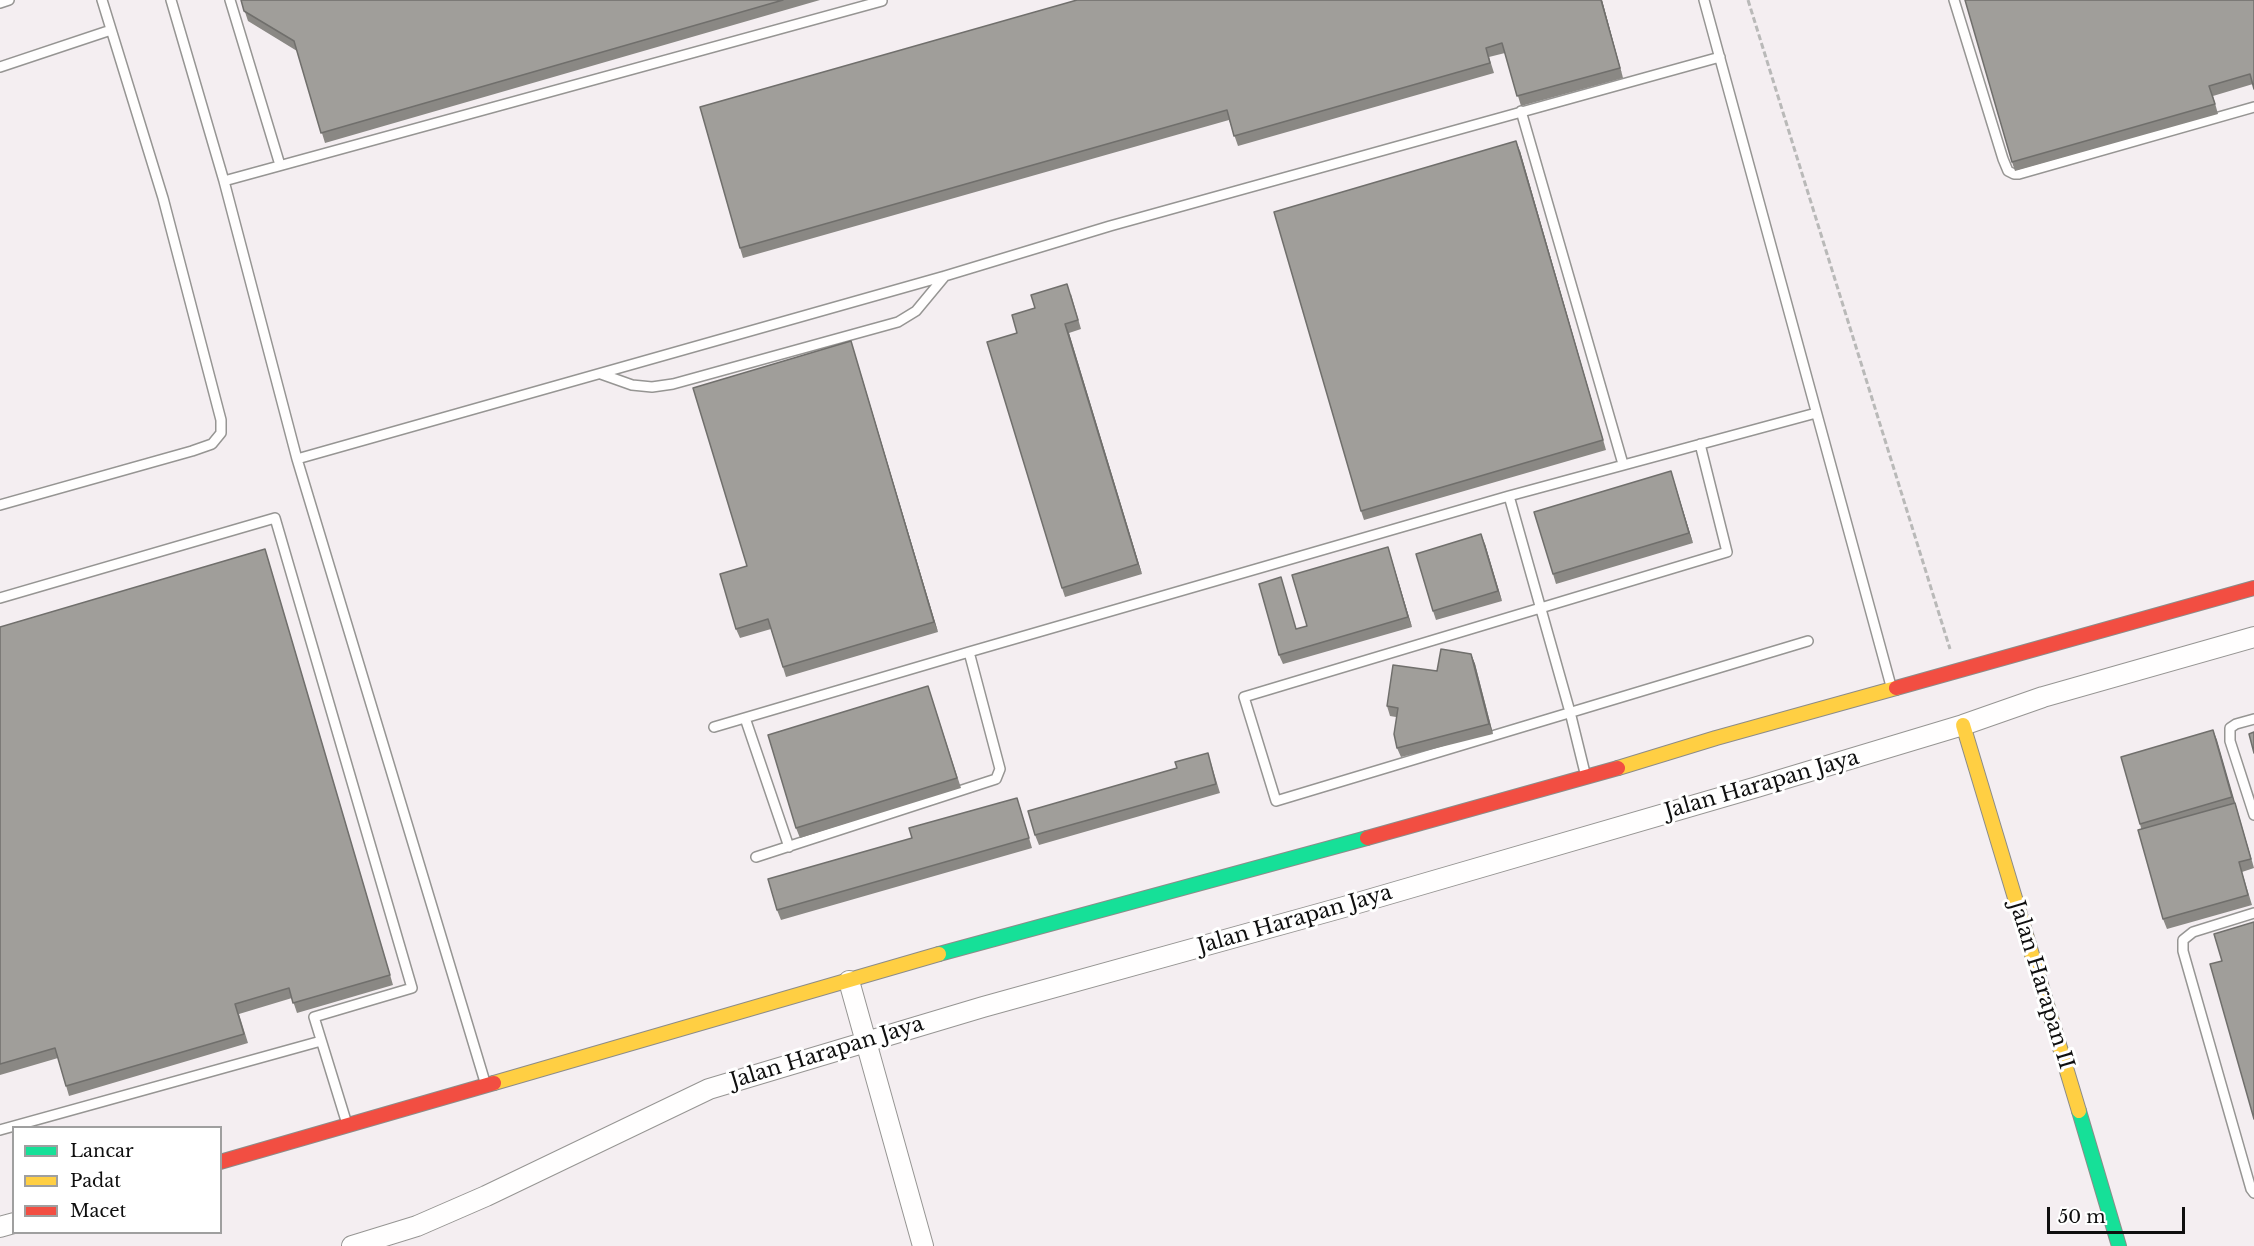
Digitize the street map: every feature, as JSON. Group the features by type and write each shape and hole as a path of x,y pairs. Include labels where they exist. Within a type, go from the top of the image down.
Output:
{"street":[{"path":"222,1161 897,966 1586,778 1716,738 2254,588"},
{"name":"Jalan Harapan Jaya","path":"352,1246 417,1226 486,1197 709,1089 865,1041 1367,900 1963,725 2043,697 2254,637"},
{"name":"Jalan Harapan II","path":"1963,725 2119,1246"},
{"path":"849,981 923,1246"}],"lane":[{"path":"0,3 9,0"},
{"path":"0,505 192,451 212,444 220,432 221,420 163,198 102,0"},
{"path":"171,0 224,181 297,459 486,1084"},
{"path":"230,0 280,165"},
{"path":"1704,0 1892,689"},
{"path":"1954,0 2003,159 2008,171 2014,174 2254,107"},
{"path":"224,181 882,1"},
{"path":"0,67 111,30"},
{"path":"297,459 945,276 1110,226 1720,57"},
{"path":"1521,111 1623,464"},
{"path":"601,374 632,386 652,387 673,384 898,322 916,311 945,276"},
{"path":"714,727 1509,496 1816,413"},
{"path":"1700,444 1727,552 1244,697 1276,801 1808,640"},
{"path":"1509,496 1539,609 1570,712 1586,778"},
{"path":"0,598 275,518 412,988 314,1017 347,1125"},
{"path":"756,857 996,779 1000,769 969,652"},
{"path":"745,718 789,847"},
{"path":"2254,719 2230,728 2230,741 2254,815"},
{"path":"2254,913 2193,932 2183,940 2183,951 2254,1193"},
{"path":"14,1126 321,1041"}],"path":[{"path":"1748,0 1957,671"}],"shaded area":[{"path":"0,0 2254,0 2254,1246 0,1246"}],"building":[{"path":"241,0 783,0 321,133 294,41 244,11"},
{"path":"1077,0 1601,0 1620,68 1517,96 1502,43 1486,48 1490,63 1234,136 1227,110 740,248 700,107"},
{"path":"1965,0 2254,0 2254,89 2250,74 2209,86 2215,104 2012,162"},
{"path":"1516,141 1603,440 1361,511 1274,212"},
{"path":"1067,284 1078,320 1065,324 1138,564 1062,588 987,342 1017,333 1012,315 1035,308 1031,295"},
{"path":"851,341 934,622 783,667 768,619 736,629 720,574 747,566 693,388"},
{"path":"1671,471 1689,533 1553,574 1534,512"},
{"path":"1481,534 1498,591 1433,611 1416,554"},
{"path":"1388,547 1408,617 1279,655 1259,584 1281,577 1296,629 1307,626 1292,575"},
{"path":"265,549 390,975 293,1003 289,988 235,1004 244,1034 66,1086 55,1048 0,1064 0,627"},
{"path":"1441,649 1471,654 1489,724 1397,748 1394,734 1398,708 1387,706 1393,665 1437,671"},
{"path":"928,686 957,778 796,828 768,735"},
{"path":"2213,730 2232,797 2140,824 2121,757"},
{"path":"2254,732 2254,753 2249,734"},
{"path":"1208,753 1216,784 1035,835 1028,811 1177,768 1175,762"},
{"path":"1017,798 1029,838 777,910 768,879 912,838 909,828"},
{"path":"2235,803 2251,859 2239,862 2248,895 2163,919 2138,830"},
{"path":"2254,922 2254,1119 2210,964 2222,961 2214,934"}],"traffic: fast":[{"path":"939,954 1367,838"},
{"path":"2079,1111 2119,1246"}],"traffic: slow":[{"path":"1618,768 1896,688"},
{"path":"1963,725 2079,1111"},
{"path":"494,1083 939,954"}],"traffic: jam":[{"path":"1896,688 2254,588"},
{"path":"1367,838 1618,768"},
{"path":"222,1161 494,1083"}]}
